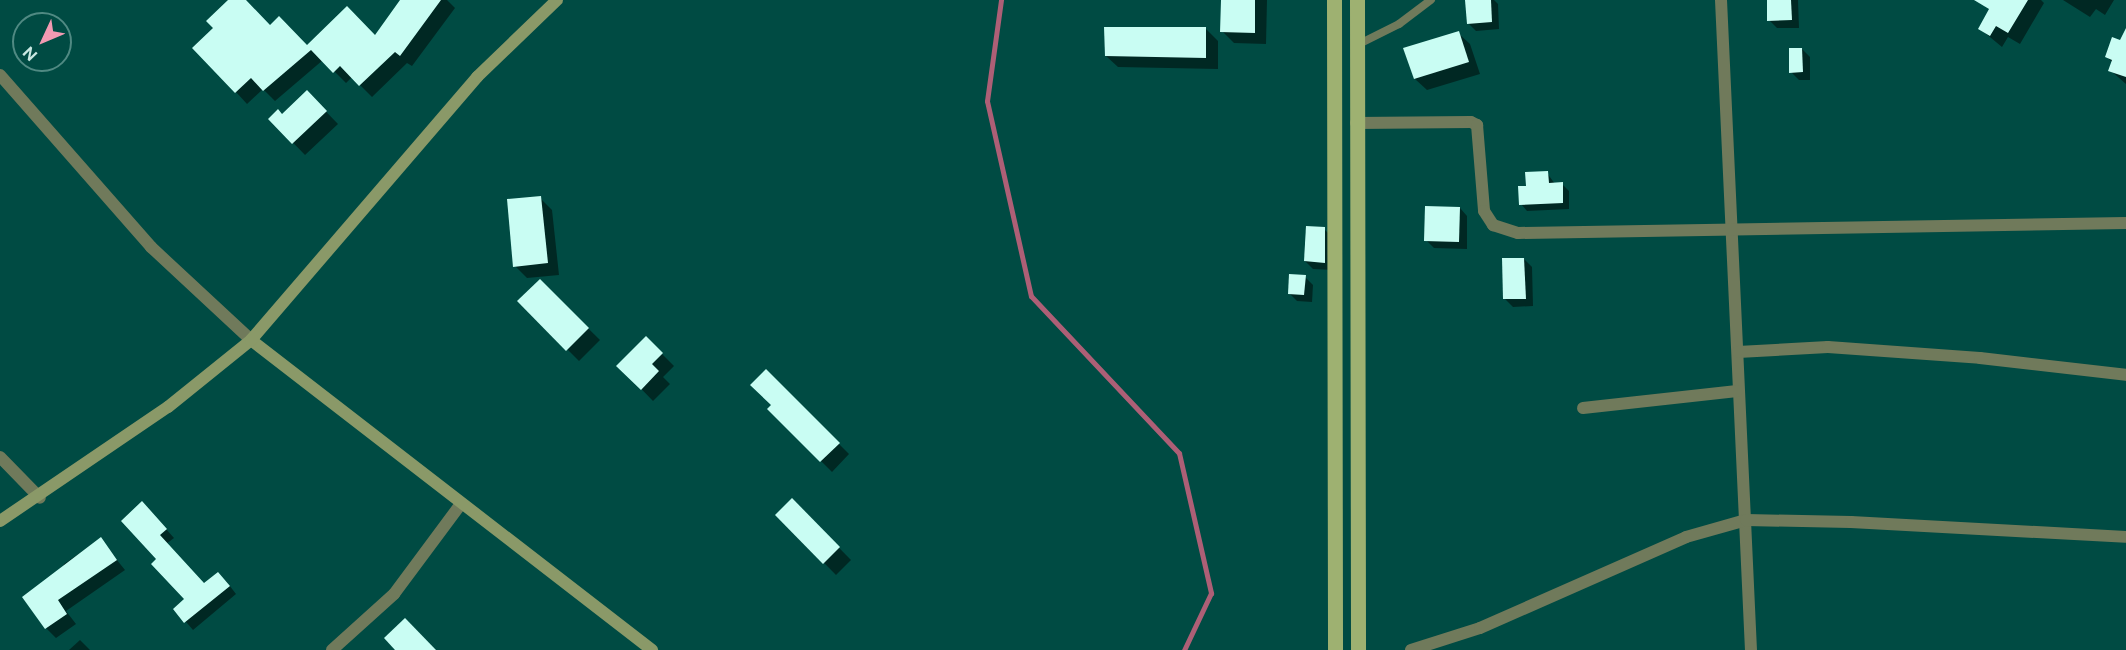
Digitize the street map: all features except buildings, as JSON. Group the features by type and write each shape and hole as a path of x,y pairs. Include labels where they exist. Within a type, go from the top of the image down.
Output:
{"main road":[{"path":"1334,0 1335,650"},
{"path":"1357,0 1358,650"}],"street":[{"path":"0,521 40,498 168,408 251,340 477,77 557,0"},
{"path":"1721,0 1738,352 1737,391 1746,520 1751,650"},
{"path":"0,75 151,247 251,340 460,505 652,650"},
{"path":"1356,123 1471,122 1477,125 1484,211 1493,225 1504,231 1731,231 2126,223"},
{"path":"1738,352 1828,347 1980,358 2126,375"},
{"path":"1583,408 1737,391"},
{"path":"0,458 40,498"},
{"path":"336,649 394,594 460,505"},
{"path":"1411,650 1480,628 1686,537 1746,520 1851,522 2126,537"}],"lane":[{"path":"1356,46 1399,24 1431,0"}],"waterway":[{"path":"1001,0 987,101 1031,296 1179,453 1211,593 1184,650"}]}
